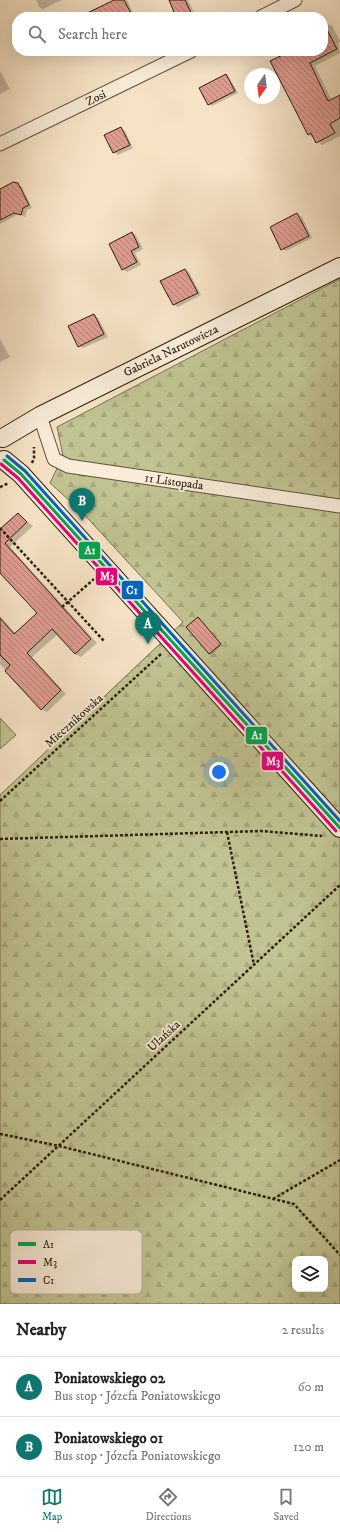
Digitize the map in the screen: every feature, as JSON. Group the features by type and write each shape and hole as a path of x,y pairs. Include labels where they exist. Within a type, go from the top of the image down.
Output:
{"street":[{"path":"271,12 296,0"},
{"name":"Zosi","path":"0,144 181,56"},
{"name":"Gabriela Narutowicza","path":"2,462 6,451 1,436 340,267"},
{"name":"11 Listopada","path":"40,416 54,459 68,466 340,506"},
{"path":"2,462 21,474 340,828"}],"path":[{"path":"0,528 104,641"},
{"path":"62,607 105,569"},
{"name":"Miecznikowska","path":"0,801 161,654"},
{"path":"0,839 261,831 322,836"},
{"path":"227,832 254,965"},
{"name":"Ułańska","path":"0,1200 340,885"},
{"path":"0,1134 59,1146 294,1204 340,1255"},
{"path":"273,1199 340,1160"}],"green space":[{"path":"340,279 340,1304 0,1304 0,795 183,622 81,511 50,483 63,456 57,427"},
{"path":"0,718 16,735 0,749"}],"building":[{"path":"114,0 124,0 130,12 89,12"},
{"path":"169,0 185,0 191,12 174,12"},
{"path":"328,32 337,49 328,54"},
{"path":"280,56 324,56 310,63 328,101 340,95 340,118 330,124 335,133 316,143 311,133 308,135 280,80 280,68 274,68 270,61"},
{"path":"226,74 235,91 208,105 199,88"},
{"path":"121,127 130,145 113,153 104,135"},
{"path":"13,182 18,183 29,205 23,208 21,215 14,213 0,220 0,189"},
{"path":"297,213 309,236 281,250 270,227"},
{"path":"132,232 139,247 131,251 137,262 122,270 109,244"},
{"path":"185,269 198,293 173,305 160,281"},
{"path":"94,314 104,334 78,347 68,326"},
{"path":"18,513 27,522 5,543 91,639 75,654 52,629 27,653 61,690 41,710 5,671 10,665 0,655 0,618 14,634 37,613 0,573 0,529"},
{"path":"198,617 221,644 209,654 186,627"}],"transit line":[{"name":"C1","path":"7,456 25,471 340,821"},
{"name":"A1","path":"4,460 21,474 340,828"},
{"name":"M3","path":"1,464 18,478 336,831"}],"place":[{"name":"Poniatowskiego 01","path":"82,521"},
{"name":"Poniatowskiego 02","path":"148,644"}]}
